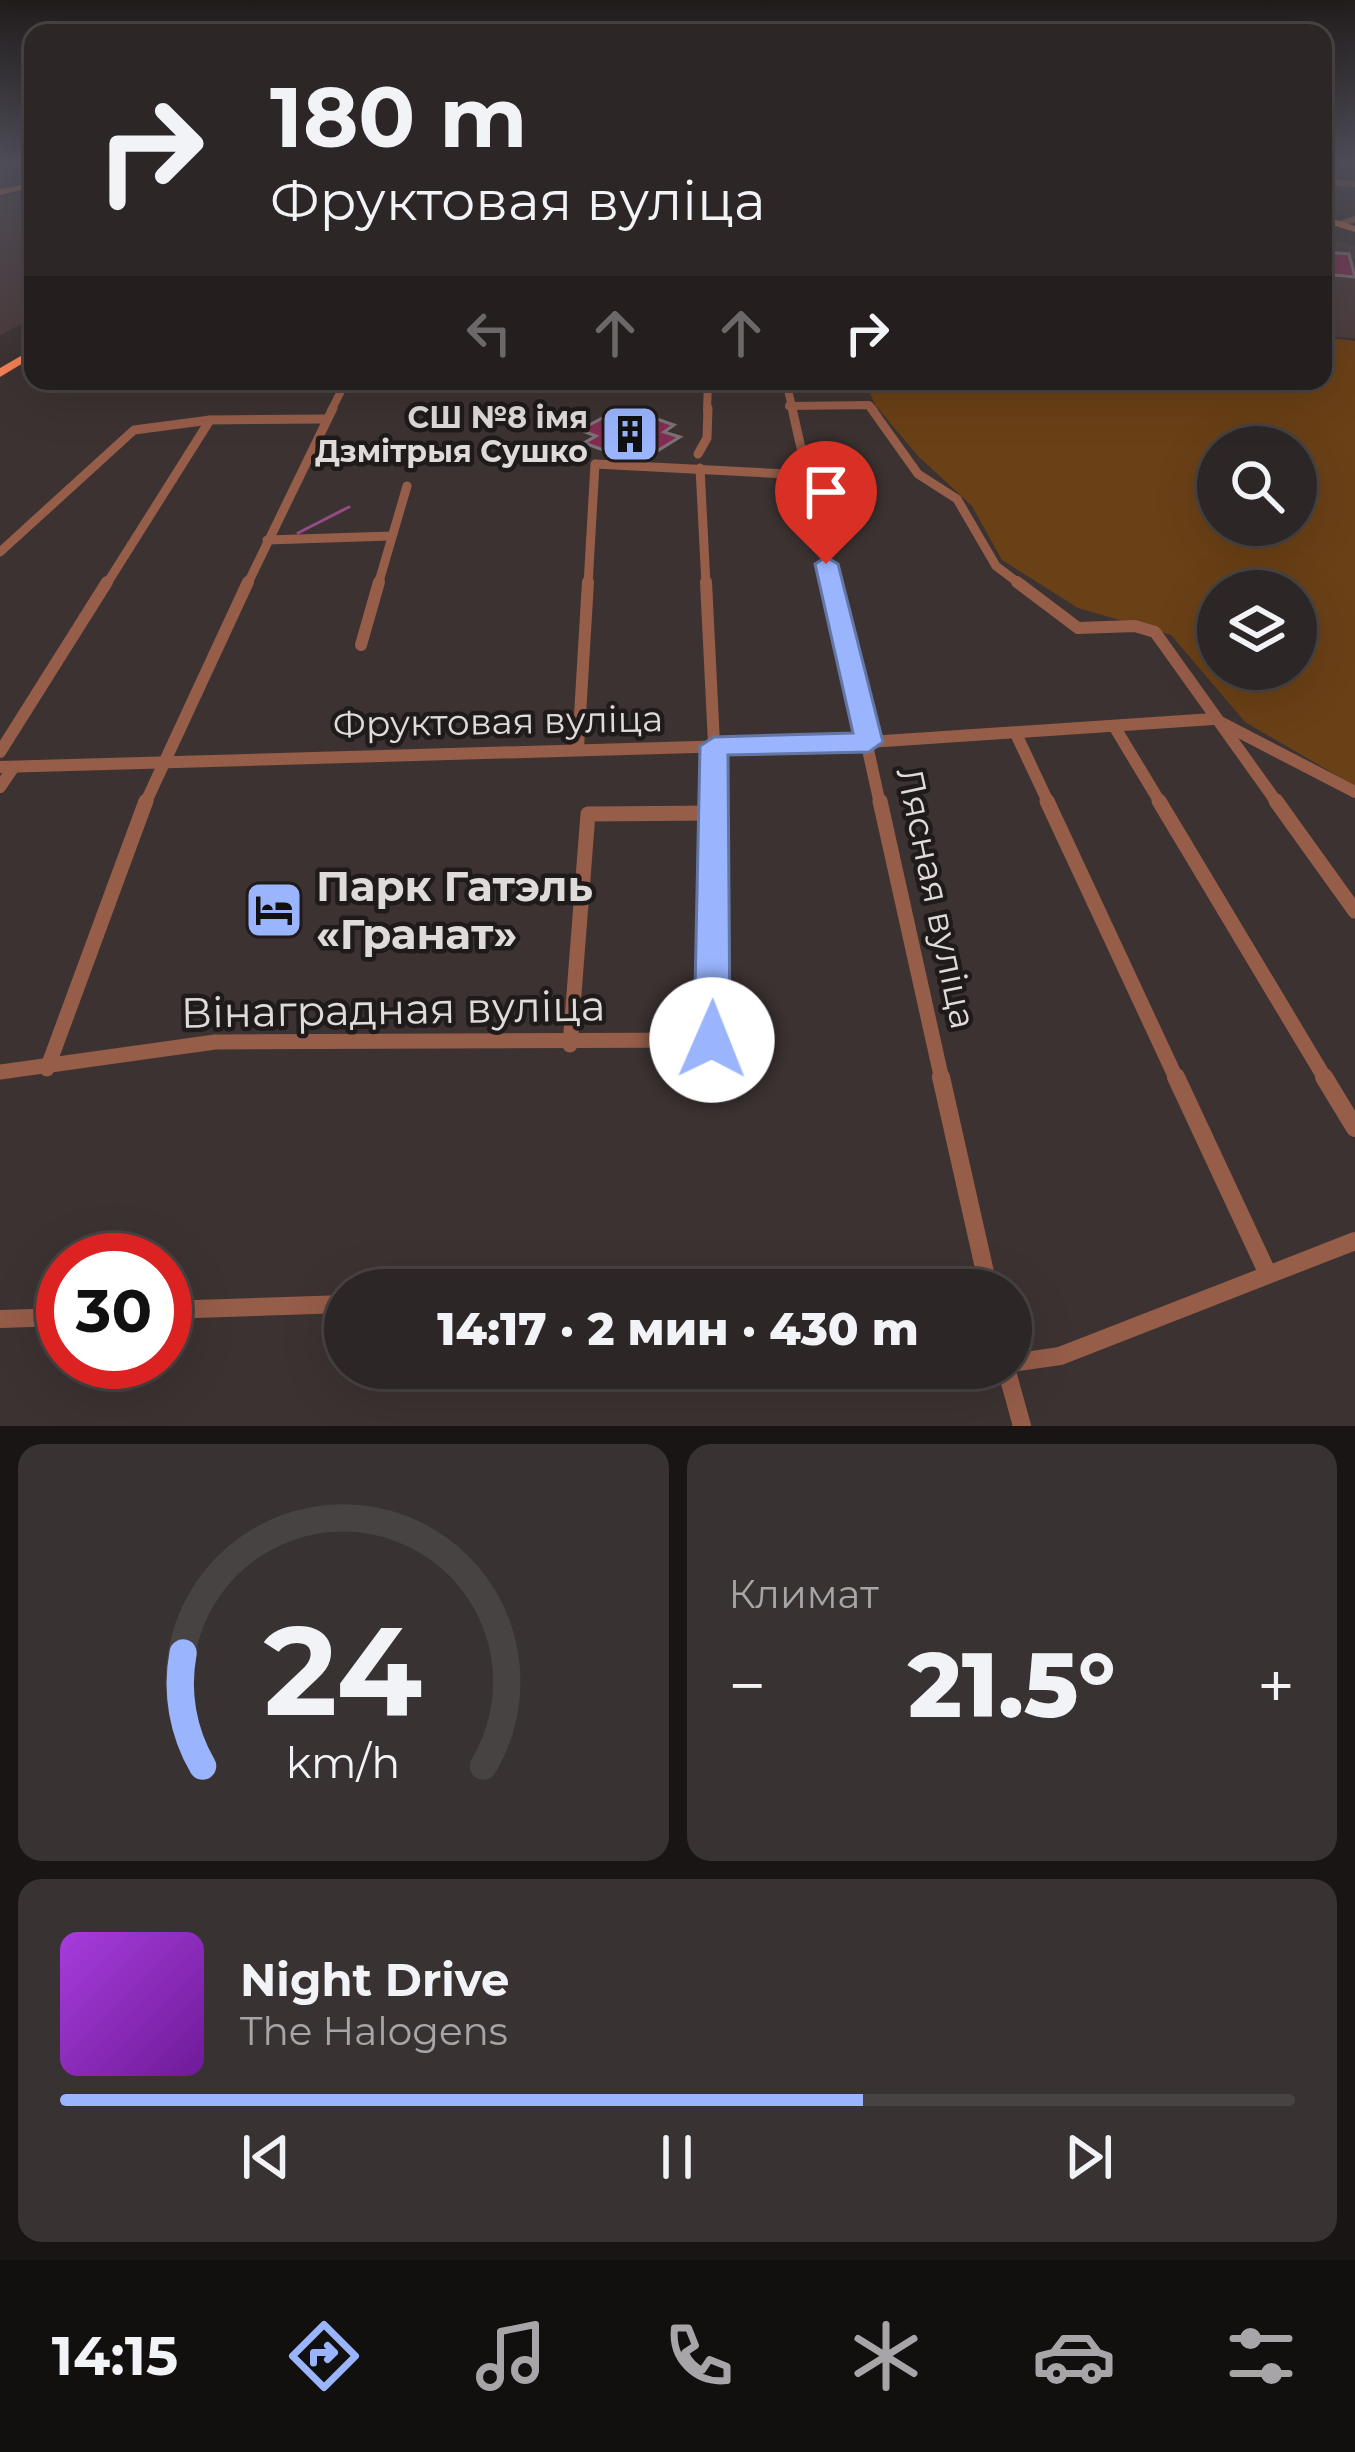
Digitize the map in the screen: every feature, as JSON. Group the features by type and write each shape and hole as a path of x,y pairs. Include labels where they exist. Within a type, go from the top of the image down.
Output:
{"street":[{"path":"46,1069 161,760 341,390"},
{"name":"Вінаградная вуліца","path":"0,1072 215,1042 570,1045 712,1040 716,812 699,461 707,438 708,390"},
{"name":"Лясная вуліца","path":"787,390 984,1269"},
{"path":"789,406 869,405 918,474 957,499 996,566 1078,628 1135,626 1155,632 1355,911"},
{"path":"0,552 134,430 210,420 325,418"},
{"path":"0,752 210,420"},
{"path":"578,748 596,464 699,461 805,475"},
{"path":"361,644 407,486"},
{"path":"267,540 391,536"},
{"path":"1213,719 1355,792"},
{"name":"Фруктовая вуліца","path":"6,767 869,742 1017,736 1213,719"},
{"path":"1114,726 1355,1129"},
{"path":"1017,736 1267,1272"},
{"path":"0,787 6,767"},
{"path":"570,1045 588,814 716,812"},
{"path":"1032,1361 1060,1356 1355,1241"},
{"path":"192,1309 324,1305"},
{"path":"0,1319 36,1318"},
{"path":"1014,1389 1022,1426"}],"shaded area":[{"path":"0,230 24,230 24,322 0,336"},
{"path":"1332,240 1355,246 1355,338 1332,337"},
{"path":"1332,338 1355,341 1355,786 1245,722 1218,690 1317,690 1317,570 1197,570 1197,666 1171,635 1078,608 1002,560 972,506 918,456 875,405 869,390 1332,390"}],"building":[{"path":"1332,253 1349,254 1355,277 1332,275"},
{"name":"СШ №8 імя Дзмітрыя Сушко","path":"612,413 630,419 640,413 674,425 664,432 680,437 649,456 632,450 620,456 584,443 596,436 580,430"}],"waterway":[{"path":"298,533 349,507"}],"place":[{"name":"СШ №8 імя Дзмітрыя Сушко","path":"630,434"},
{"name":"Парк Гатэль «Гранат»","path":"274,910"}],"route":[{"path":"712,1040 714,746 869,742 826,564"}]}
